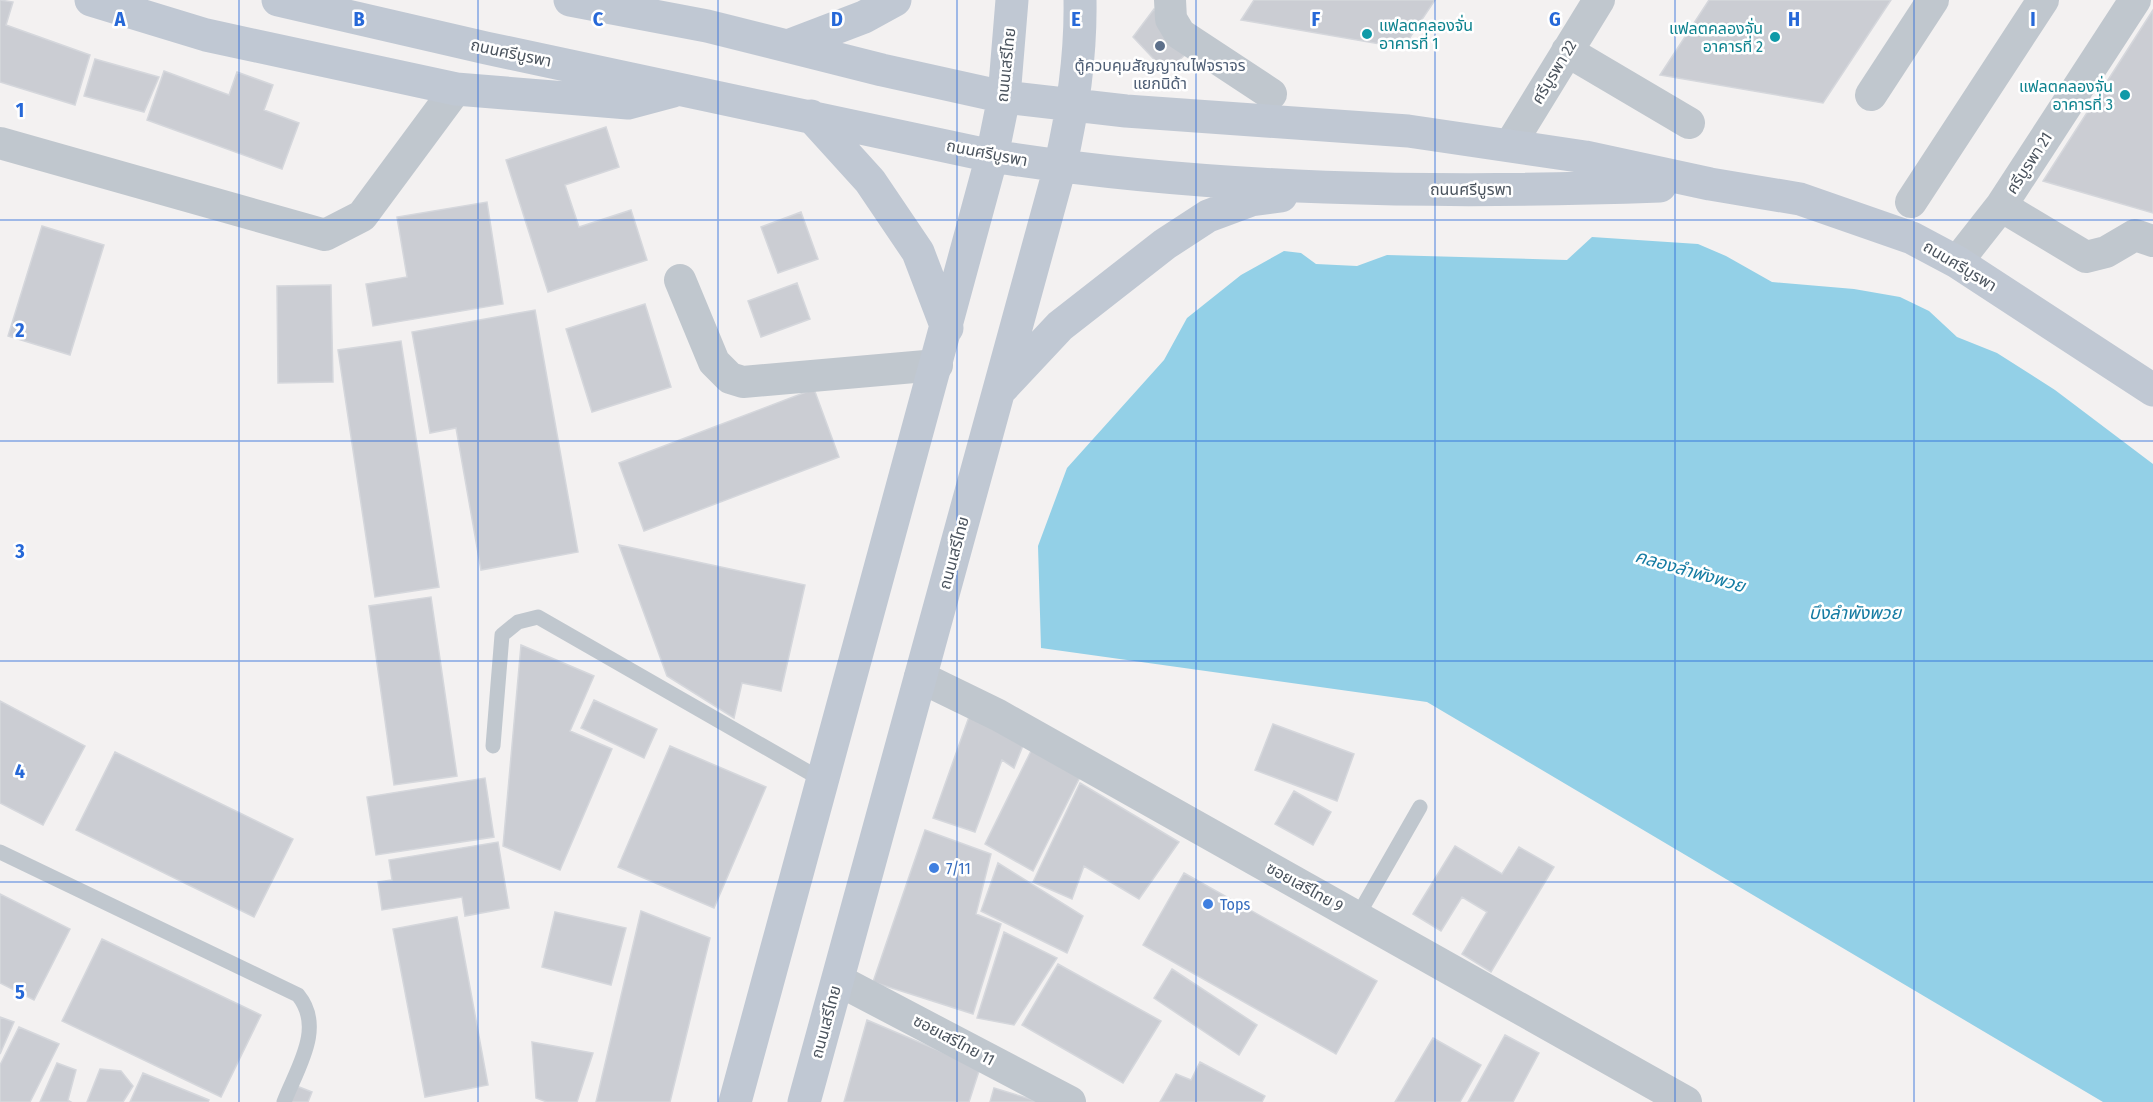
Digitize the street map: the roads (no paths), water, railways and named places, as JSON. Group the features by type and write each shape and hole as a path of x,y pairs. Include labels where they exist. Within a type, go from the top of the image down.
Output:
{"street":[{"path":"91,0 206,35 456,89 628,103 680,89"},
{"name":"ถนนศรีบูรพา","path":"278,0 486,48 992,156 1060,167 1347,188 1562,189 1710,184"},
{"name":"ถนนศรีบูรพา","path":"570,0 707,26 1004,97 1074,107 1408,131 1585,157 1710,184 1800,200 1848,214 1912,238 1957,262 2153,390"},
{"path":"666,0 707,26"},
{"path":"788,46 864,17 895,0"},
{"name":"ถนนเสรีไทย","path":"735,1102 992,156 1004,97 1012,0"},
{"name":"ถนนเสรีไทย","path":"804,1102 1060,167 1074,107 1081,35 1080,0"},
{"path":"1170,0 1171,19 1180,34 1271,94"},
{"name":"ศรีบูรพา 22","path":"1510,145 1599,0"},
{"path":"1871,95 1933,0"},
{"path":"1911,202 2043,0"},
{"name":"ศรีบูรพา 21","path":"1957,262 2001,206 2135,0"},
{"path":"1568,51 1689,123"},
{"path":"0,143 325,235 362,216 456,89"},
{"path":"811,116 870,181 918,252 947,328"},
{"path":"998,393 1060,326 1140,263 1208,216 1251,200 1347,188"},
{"path":"2001,206 2086,257 2106,252 2135,235 2153,241"},
{"path":"680,280 714,362 730,378 743,382 937,365"},
{"name":"ซอยเสรีไทย 9","path":"920,677 998,715 1686,1102"},
{"name":"ซอยเสรีไทย 11","path":"838,980 1065,1101"}],"lane":[{"path":"493,746 502,635 518,622 538,617 824,781"},
{"path":"1357,917 1420,807"},
{"path":"0,852 298,995 306,1005 311,1019 311,1033 284,1102"}],"water":[{"name":"บึงลำพังพวย","path":"1592,237 1698,244 1726,256 1772,282 1854,289 1900,297 1929,311 1957,337 1997,353 2055,390 2153,464 2153,1102 2103,1102 1427,702 1041,648 1038,546 1067,468 1164,360 1187,318 1241,275 1284,251 1301,253 1316,264 1357,266 1387,255 1567,260"}],"place":[{"name":"แฟลตคลองจั่น อาคารที่ 1","path":"1367,34"},
{"name":"แฟลตคลองจั่น อาคารที่ 2","path":"1775,37"},
{"name":"ตู้ควบคุมสัญญาณไฟจราจร แยกนิด้า","path":"1160,46"},
{"name":"แฟลตคลองจั่น อาคารที่ 3","path":"2125,95"},
{"name":"7/11","path":"934,868"},
{"name":"Tops","path":"1208,904"}],"water label":[{"name":"คลองลำพังพวย","path":"1690,571"}]}
